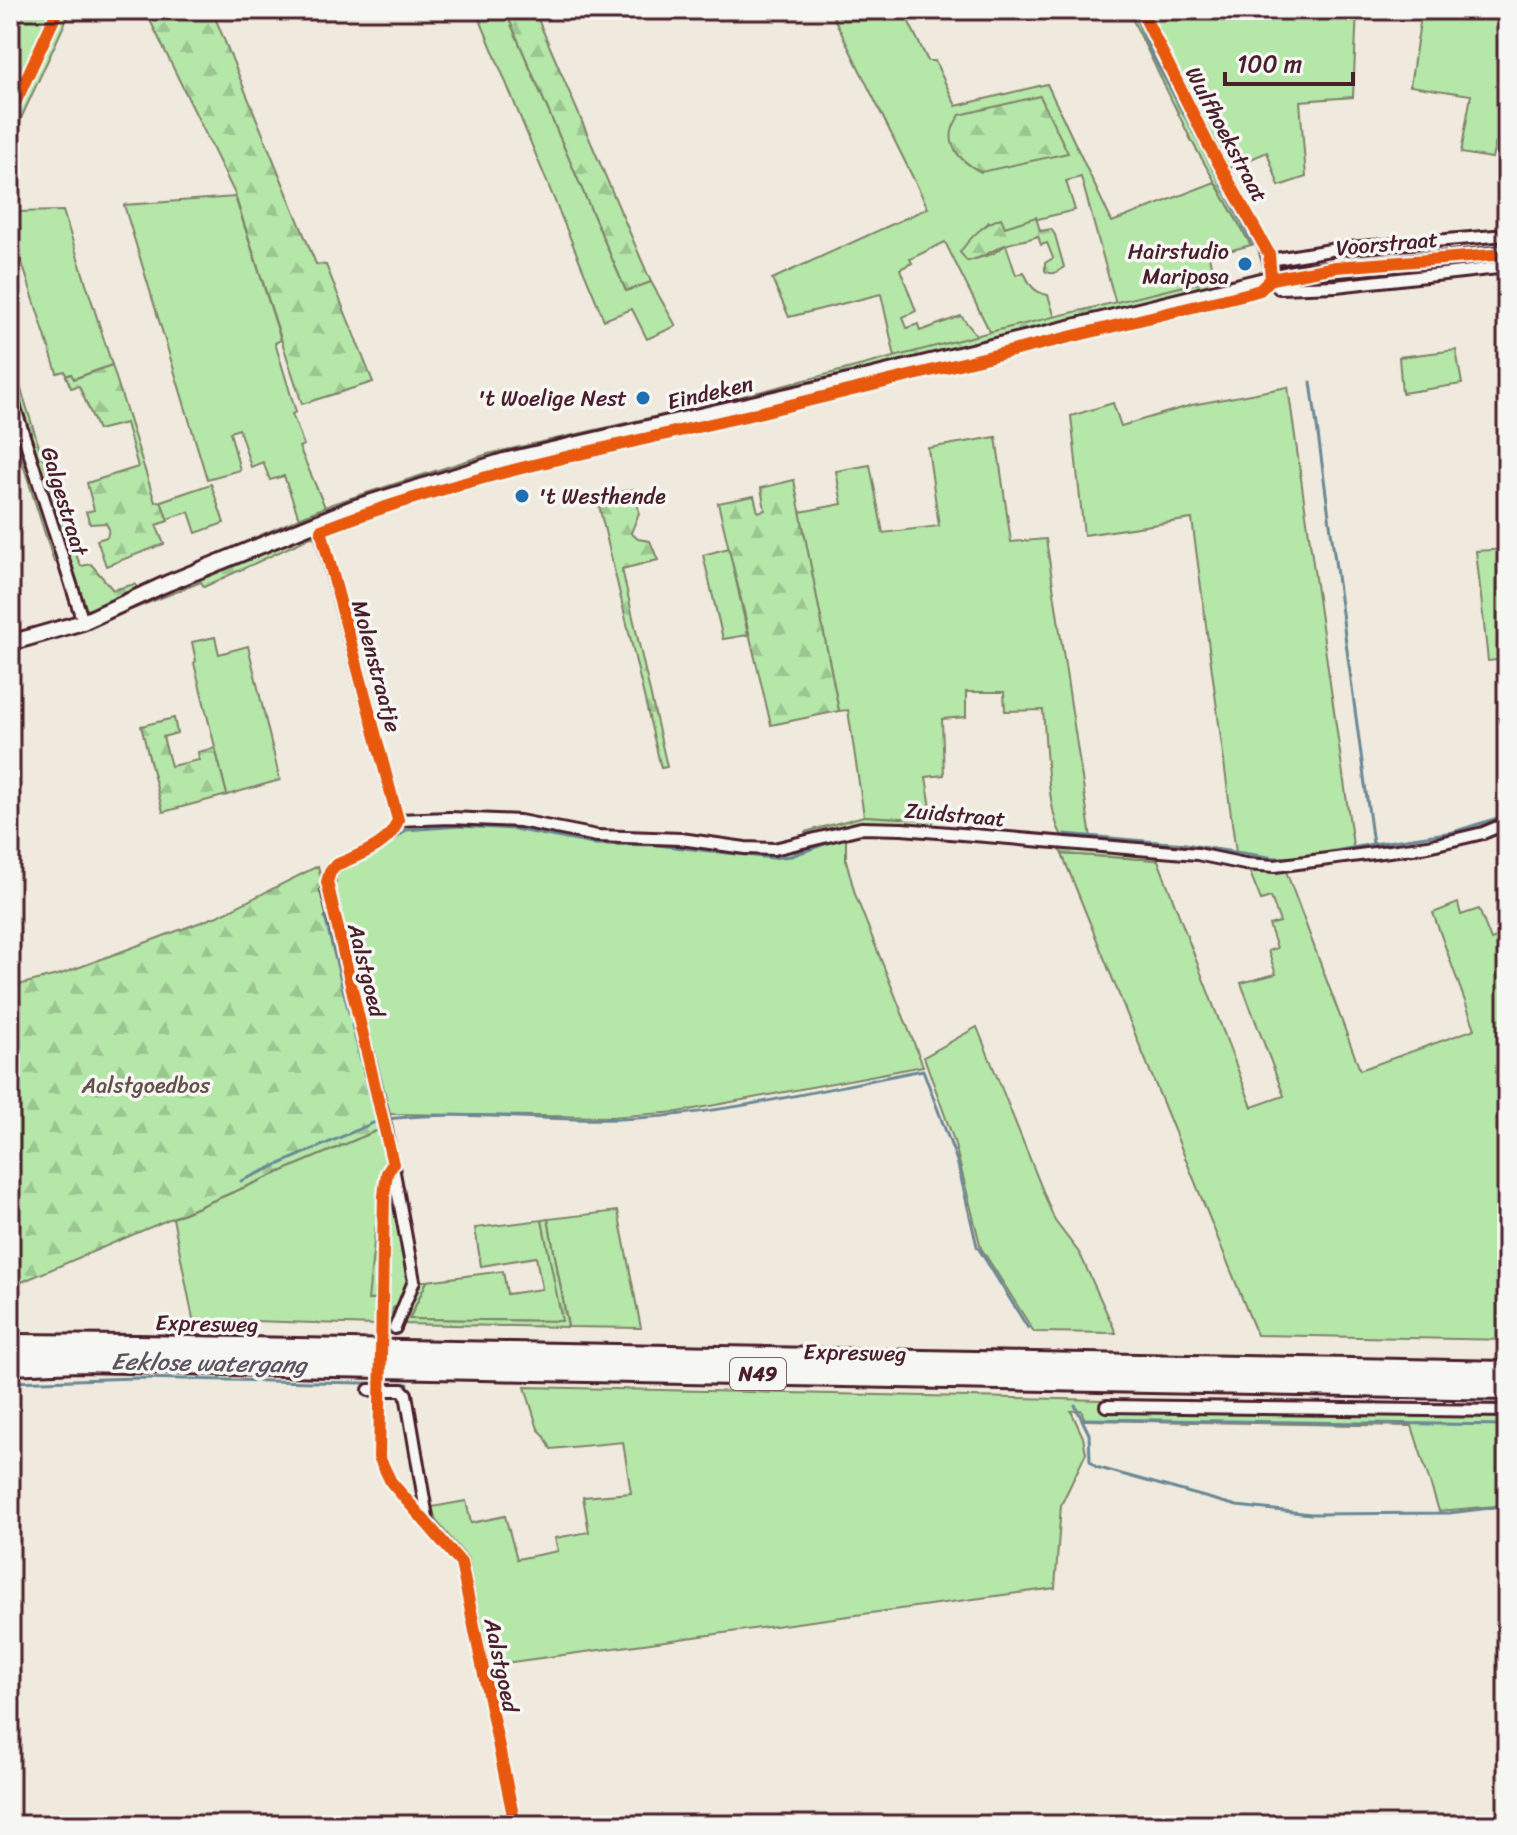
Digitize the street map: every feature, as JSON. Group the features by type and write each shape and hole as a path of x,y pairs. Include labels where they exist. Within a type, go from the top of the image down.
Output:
{"highway":[{"name":"Expresweg","path":"10,1345 1507,1372"},
{"name":"Expresweg","path":"10,1364 77,1361 1507,1389"}],"street":[{"path":"10,114 58,10"},
{"name":"Wulfhoekstraat","path":"1141,10 1270,260 1271,279"},
{"name":"Voorstraat","path":"1270,260 1344,248 1507,235"},
{"name":"Voorstraat","path":"1507,254 1336,267 1271,279 1279,288 1336,286 1507,267"},
{"name":"Eindeken","path":"10,643 83,622 168,583 388,495 504,461 871,377 1271,279"},
{"name":"Galgestraat","path":"10,392 83,622"},
{"name":"Molenstraatje","path":"318,521 398,820"},
{"name":"Zuidstraat","path":"398,820 510,820 597,836 681,839 774,849 861,828 902,829 1197,854 1245,864 1275,866 1428,846 1483,833 1507,823"},
{"name":"Aalstgoed","path":"395,1328 414,1281 385,1123 327,882 336,865 386,840 398,820"},
{"name":"Aalstgoed","path":"369,1390 402,1390 406,1394 428,1523 461,1563 515,1825"},
{"path":"1106,1406 1507,1411"}],"green space":[{"path":"12,10 51,10 13,91 10,88"},
{"path":"61,10 71,10 10,142 10,121"},
{"path":"145,10 212,10 316,264 326,265 373,382 302,404 234,192"},
{"path":"476,10 505,10 626,291 651,282 676,326 647,339 632,309 604,320"},
{"path":"505,10 534,10 651,282 626,291"},
{"path":"830,10 903,10 928,61 935,61 956,106 1047,84 1112,222 1215,182 1251,245 1209,256 1214,279 1116,304 1081,177 1066,181 1075,210 1005,227 989,222 960,252 968,261 992,254 1006,245 1016,275 1024,272 1033,287 1048,295 1055,318 990,332 945,242 910,259 912,263 900,269 916,311 903,317 907,328 918,324 920,331 961,316 977,336 895,357 881,294 789,317 772,279 928,208"},
{"path":"1128,10 1135,10 1259,243 1251,245 1190,138"},
{"path":"1146,10 1357,10 1353,97 1300,101 1306,177 1279,186 1267,152 1228,169"},
{"path":"1422,10 1507,10 1507,144 1496,142 1492,158 1461,153 1471,95 1410,86"},
{"path":"1040,96 1068,153 981,172 958,155 952,133 960,115"},
{"path":"235,197 281,340 275,343 296,412 292,414 304,445 299,447 325,507 299,518 284,476 270,480 263,462 251,467 239,429 230,432 240,470 207,479 124,205"},
{"path":"63,211 112,365 73,379 71,374 66,376 65,371 57,373 11,228 16,227 12,212"},
{"path":"1036,217 1040,231 1051,229 1055,235 1064,267 1057,272 1045,271 1045,263 1053,258 1047,243 1041,245 1038,236 1005,245 967,261 960,252 978,232 1001,218 1005,227"},
{"path":"1214,279 1217,288 482,462 196,571 192,565 332,504 488,454 716,403 990,332"},
{"path":"1093,327 1095,334 731,422 510,470 327,529 324,522 461,477"},
{"path":"1456,350 1462,384 1402,393 1399,357"},
{"path":"10,354 67,536 81,566 91,564 113,590 135,584 140,594 85,616 66,560 54,562 10,423"},
{"path":"112,365 155,502 161,501 168,521 156,525 164,544 106,566 97,540 107,537 109,529 106,523 90,524 86,512 94,510 87,483 138,467 126,423 98,430 79,386 71,388 66,376 71,374 74,379"},
{"path":"1288,387 1354,852 1294,861 1254,862 1254,856 1236,853 1192,519 1084,535 1071,416 1113,403 1121,426 1192,405"},
{"path":"996,437 1011,542 1046,539 1091,838 1074,840 1063,837 1058,827 1050,795 1043,710 1005,711 1004,692 966,692 966,717 942,719 944,775 926,777 933,820 864,816 848,710 839,711 800,512 842,504 836,471 870,465 883,533 939,526 928,448"},
{"path":"794,480 839,711 771,725 718,503 754,496 758,512 765,510 761,488"},
{"path":"211,484 224,523 196,533 189,512 167,519 161,501"},
{"path":"635,489 639,513 631,533 638,539 650,541 658,560 622,569 667,767 661,768 597,497"},
{"path":"308,530 319,538 311,537 204,587 201,582 118,615 116,611"},
{"path":"729,548 748,635 723,639 703,555"},
{"path":"1507,549 1507,659 1488,661 1476,551"},
{"path":"215,637 219,654 248,646 280,780 227,795 194,663 192,642"},
{"path":"174,718 177,733 163,737 171,766 199,760 198,752 215,748 227,795 163,812 141,726"},
{"path":"864,816 933,820 933,826 900,824 807,839 805,832"},
{"path":"413,823 497,824 602,842 679,844 754,855 795,852 846,836 846,860 855,894 923,1066 678,1112 611,1117 390,1114 332,881 341,869 389,843"},
{"path":"1091,838 1183,843 1254,856 1254,862 1074,840"},
{"path":"1059,847 1157,854 1158,860 1062,854"},
{"path":"1062,854 1158,860 1252,1107 1284,1096 1241,983 1276,974 1268,951 1277,948 1269,925 1280,922 1271,897 1261,900 1249,870 1286,871 1360,1070 1475,1029 1433,913 1458,903 1461,915 1479,909 1491,940 1507,934 1507,1340 1257,1335"},
{"name":"Aalstgoedbos","path":"318,866 383,1128 10,1287 10,987 61,974 220,915"},
{"path":"977,1027 1055,1221 1080,1254 1116,1333 1034,1332 981,1248 954,1141 924,1057"},
{"path":"383,1128 388,1161 381,1188 380,1225 376,1224 369,1300 376,1300 375,1325 193,1319 173,1218"},
{"path":"389,1184 394,1184 410,1281 402,1302 393,1308 391,1323 383,1323 386,1211"},
{"path":"618,1211 641,1328 568,1327 548,1219"},
{"path":"548,1219 568,1327 398,1324 417,1281 427,1281 409,1319 562,1321 542,1220"},
{"path":"542,1220 563,1321 409,1319 427,1281 503,1271 507,1294 542,1289 536,1257 481,1266 475,1228"},
{"path":"376,1224 380,1225 376,1299 368,1300"},
{"path":"525,1387 1103,1400 1507,1404 1507,1505 1439,1511 1412,1426 1085,1420 1081,1410 1071,1411 1083,1437 1086,1453 1061,1505 1055,1588 489,1665 468,1559 436,1521 432,1507 466,1501 471,1523 505,1516 517,1559 558,1551 555,1538 589,1532 583,1497 631,1493 623,1442 551,1449 538,1429"}],"waterway":[{"path":"1133,10 1148,47 1252,242"},
{"path":"1185,89 1237,185"},
{"path":"1311,382 1373,844 1453,832 1504,816"},
{"path":"376,852 406,830 460,826 514,829 593,844 657,845 772,858 791,856 836,840"},
{"path":"1065,834 1179,844 1276,858 1303,857 1373,844"},
{"path":"337,871 351,864"},
{"path":"334,896 363,1009"},
{"path":"325,917 349,1013"},
{"path":"365,1018 390,1118"},
{"path":"352,1025 376,1121"},
{"path":"387,1119 445,1115 591,1119 658,1117 772,1100 923,1070 957,1161 977,1246 1028,1328"},
{"path":"241,1181 380,1120"},
{"name":"Eeklose watergang","path":"10,1382 137,1378 408,1384"},
{"path":"1075,1405 1089,1434 1090,1461 1096,1467 1237,1506 1311,1514 1449,1513 1507,1506"},
{"path":"1082,1419 1507,1425"}],"cycle path":[{"path":"10,114 58,10"},
{"path":"1141,10 1208,144 1269,254 1271,279"},
{"path":"1271,279 1336,267 1507,254"},
{"path":"515,1825 461,1563 391,1482 379,1457 384,1196 387,1173 393,1164 327,882 336,865 381,843 398,820 321,530 481,479 1250,293 1260,290 1271,279"}],"place":[{"name":"Hairstudio Mariposa","path":"1245,264"},
{"name":"'t Woelige Nest","path":"643,398"},
{"name":"'t Westhende","path":"522,496"}]}
